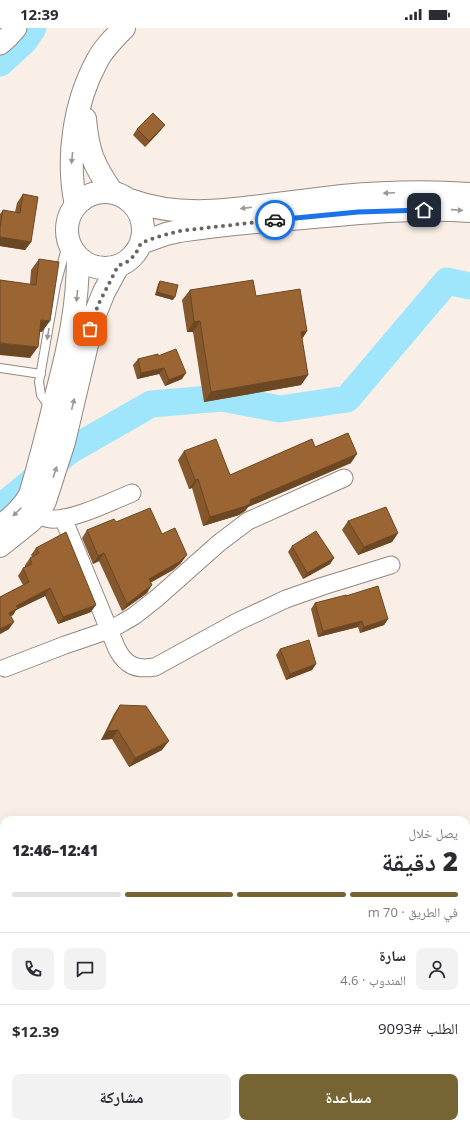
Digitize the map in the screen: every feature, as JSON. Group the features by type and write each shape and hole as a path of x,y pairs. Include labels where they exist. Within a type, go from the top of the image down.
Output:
{"main road":[{"path":"76,205 71,164 78,110 83,92 97,60 124,28"},
{"path":"73,249 87,264 107,268 118,266 127,262 135,255 141,243 144,227 142,217 137,208 121,196 103,178 90,154 87,142 83,92"},
{"path":"55,440 52,411 69,343 77,294 73,249 67,232 67,222 70,213 83,198 92,193 102,191 163,209 205,211 241,209 344,196 443,192 470,194"},
{"path":"141,243 179,231 273,220 392,210 470,211"},
{"path":"0,546 22,530 37,504 55,440 98,305 118,266"},
{"path":"0,527 26,503 37,504"}],"street":[{"path":"0,44 16,28"},
{"path":"5,668 109,630 134,616 219,543 248,521 344,478"},
{"path":"37,504 45,518 55,520 94,508 132,493"},
{"path":"63,518 121,657 128,664 141,668 154,667 236,622 286,599 322,586 391,565"}],"lane":[{"path":"52,411 41,395 39,386 56,285 73,249"},
{"path":"0,368 41,374"}],"building":[{"path":"153,113 165,125 149,141 137,129"},
{"path":"23,194 38,197 31,242 0,237 3,210 20,213"},
{"path":"39,259 59,262 50,321 41,320 38,347 0,343 0,280 36,285"},
{"path":"253,280 256,296 300,289 307,331 301,332 308,375 211,392 200,321 194,322 190,290"},
{"path":"160,281 178,285 175,297 157,292"},
{"path":"176,349 186,373 169,380 164,368 141,373 138,359 158,354 158,356"},
{"path":"348,433 357,454 250,500 251,503 246,506 210,517 198,479 195,480 184,451 216,439 230,475 312,439 315,447"},
{"path":"386,507 398,533 364,547 348,521"},
{"path":"150,508 162,534 175,528 187,555 179,562 149,579 152,585 127,604 104,553 98,556 87,530 114,519 116,522"},
{"path":"316,531 334,558 307,573 292,546"},
{"path":"66,532 96,605 63,617 50,588 16,606 18,608 9,613 14,622 0,629 0,597 29,582 23,568 32,564 30,558 39,553 36,548"},
{"path":"378,586 388,619 364,627 362,621 323,631 315,603 346,596"},
{"path":"309,640 316,664 290,674 280,649"},
{"path":"120,705 146,706 169,741 135,758 118,730 107,731"}],"waterway":[{"path":"0,63 24,41 33,28"},
{"path":"0,508 69,451 151,404 222,398 280,409 347,399 447,281 470,286"}],"way so far":[{"path":"90,329 98,305 118,266 127,262 135,255 141,243 179,231 275,220"}],"route":[{"path":"275,220 358,212 424,210"}]}
